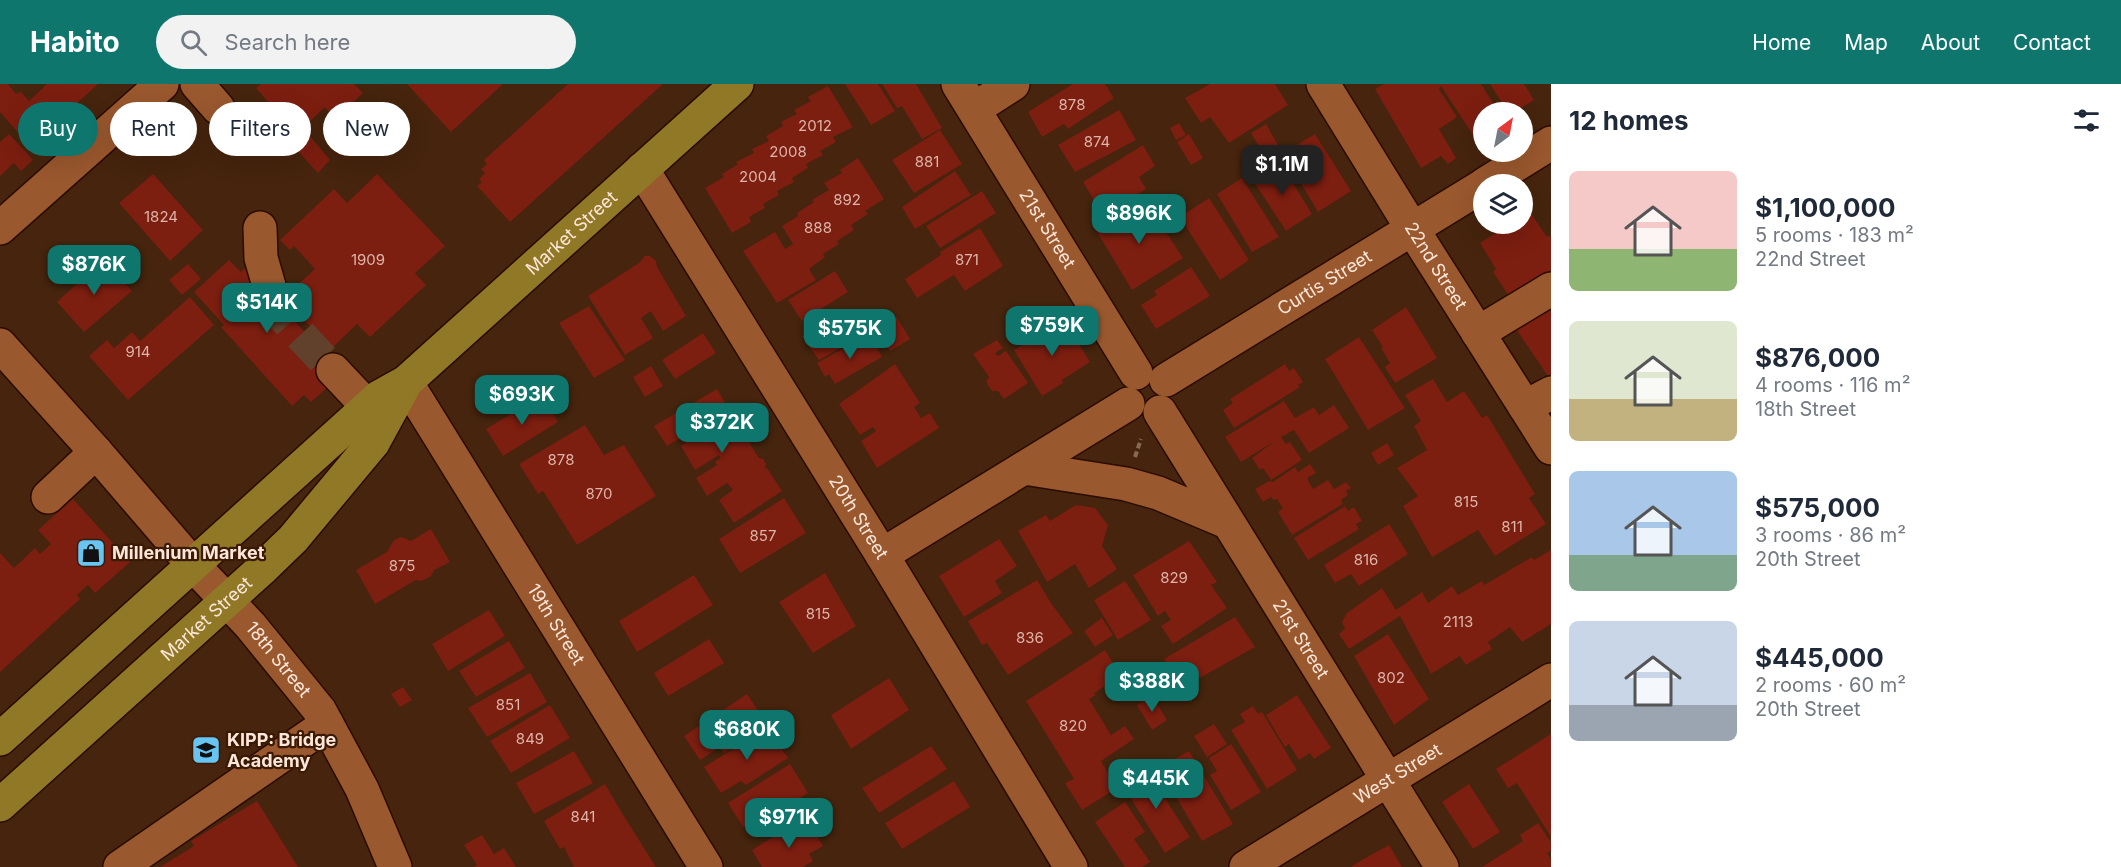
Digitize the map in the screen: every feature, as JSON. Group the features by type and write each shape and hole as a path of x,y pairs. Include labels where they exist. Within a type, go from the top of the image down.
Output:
{"main road":[{"name":"Market Street","path":"0,739 379,397 406,381 737,84"},
{"name":"Market Street","path":"0,805 293,539 373,443 406,381"}],"street":[{"path":"0,228 162,84"},
{"path":"197,84 213,102"},
{"path":"966,97 1013,84"},
{"name":"22nd Street","path":"1323,84 1478,333 1538,400 1551,448"},
{"name":"21st Street","path":"966,97 1147,397 1442,867"},
{"name":"Curtis Street","path":"1502,174 1551,143"},
{"name":"20th Street","path":"642,169 882,555 1071,867"},
{"name":"Curtis Street","path":"882,555 1024,468 1147,397 1473,192"},
{"path":"260,228 261,258 272,296"},
{"path":"1478,333 1551,290"},
{"name":"18th Street","path":"0,345 271,651 320,711 362,789 395,867"},
{"path":"333,370 368,407"},
{"name":"19th Street","path":"406,381 706,867"},
{"path":"48,497 96,452"},
{"path":"1024,468 1125,484 1158,493 1227,522"},
{"name":"West Street","path":"1246,867 1551,680"},
{"path":"120,867 327,724"}],"path":[{"path":"1125,484 1143,434 1147,397"}],"building":[{"path":"0,84 8,84 16,94 21,92 29,101 47,84 98,84 78,102 18,102 18,132 0,112"},
{"path":"261,84 354,84 363,93 353,102 323,102 323,109 311,120 311,102 268,102 256,88"},
{"path":"407,84 503,84 451,132"},
{"path":"568,84 663,84 510,222 477,186 482,182 479,179 485,173 481,169 487,164 484,160"},
{"path":"845,84 878,84 895,111 871,125"},
{"path":"882,84 916,84 942,128 922,139 902,106 897,108"},
{"path":"1073,84 1105,84 1114,98 1068,129 1064,124 1042,137 1028,112"},
{"path":"1210,84 1275,84 1288,105 1229,143 1210,117 1201,123 1185,98"},
{"path":"1384,84 1481,84 1493,102 1473,102 1473,135 1441,86 1439,89 1457,117 1439,129 1456,158 1448,164 1441,156 1421,168 1375,89"},
{"path":"1490,84 1524,84 1534,100 1531,102 1502,102"},
{"path":"828,86 853,127 833,137 836,142 820,151 823,155 806,164 808,168 792,178 794,182 777,191 779,195 763,204 765,208 749,217 751,222 732,233 705,188 724,177 722,174 738,164 736,162 754,153 752,149 769,141 766,136 783,126 781,122 797,114 794,110 811,101 808,97"},
{"path":"1119,110 1136,140 1075,172 1058,145"},
{"path":"1179,123 1186,135 1176,140 1170,128"},
{"path":"1266,124 1278,145 1263,153 1251,133"},
{"path":"940,130 962,164 914,193 892,160"},
{"path":"9,134 18,144 18,156 29,156 33,160 21,171 14,163 0,176 0,142"},
{"path":"1189,134 1203,158 1191,165 1177,142"},
{"path":"1315,134 1351,191 1318,212 1283,153"},
{"path":"311,137 323,152 323,156 330,160 318,173 302,156 311,156"},
{"path":"1143,145 1155,166 1139,177 1146,189 1103,215 1083,182"},
{"path":"858,158 884,199 865,211 868,214 851,225 854,230 837,241 839,244 823,254 825,257 809,269 816,280 777,303 743,251 775,232 785,249 793,244 782,226 798,216 797,213 814,202 812,200 829,190 824,183 842,173 840,170"},
{"path":"1280,162 1312,214 1286,231 1252,179"},
{"path":"955,171 971,195 915,229 902,207"},
{"path":"153,174 203,230 170,261 119,203"},
{"path":"377,174 445,246 415,273 426,285 370,337 357,324 331,349 292,307 299,300 291,291 315,269 294,246 290,250 280,240 334,189 347,203"},
{"path":"1242,178 1279,237 1252,252 1217,194"},
{"path":"982,191 996,213 940,248 926,226"},
{"path":"1209,198 1249,260 1220,280 1180,217"},
{"path":"1145,200 1183,258 1132,290 1096,230"},
{"path":"1533,217 1547,237 1549,235 1551,239 1551,272 1509,296 1493,272 1496,269 1480,243 1494,234 1533,234"},
{"path":"980,228 1003,266 965,291 954,275 917,298 905,279 941,255 940,252"},
{"path":"645,256 650,256 656,261 657,267 686,316 663,331 651,311 641,318 653,338 625,355 588,296 639,263"},
{"path":"103,260 132,291 84,332 57,302"},
{"path":"229,260 241,272 246,267 336,367 330,385 311,402 304,395 292,406 221,327 224,325 194,292"},
{"path":"188,264 201,279 182,295 169,280"},
{"path":"1191,267 1210,296 1156,329 1141,305 1157,295 1154,291"},
{"path":"835,271 848,292 802,321 788,300"},
{"path":"190,297 214,325 128,400 89,356 107,340 114,348 132,332 140,341"},
{"path":"589,306 625,360 594,378 559,323"},
{"path":"1406,307 1437,358 1395,383 1385,367 1390,363 1372,330"},
{"path":"1551,307 1551,378 1550,379 1516,329"},
{"path":"847,309 863,335 819,360 802,336"},
{"path":"896,316 910,339 890,351 884,340 890,337 883,324"},
{"path":"1064,320 1090,362 1042,396 1014,350"},
{"path":"703,333 716,353 675,379 662,360"},
{"path":"870,336 882,357 835,384 829,374 825,377 817,363"},
{"path":"1359,337 1405,408 1368,430 1325,359"},
{"path":"997,340 1003,348 995,353 998,356 1006,351 1028,383 1004,399 998,391 992,391 986,382 989,377 973,354"},
{"path":"895,364 920,403 914,407 921,418 930,413 939,428 877,468 861,441 876,431 873,427 860,435 839,404"},
{"path":"1285,364 1289,371 1294,368 1303,382 1298,385 1300,387 1234,428 1223,410 1233,403 1230,399"},
{"path":"651,366 663,386 645,397 633,377"},
{"path":"1433,379 1447,402 1464,391 1482,418 1487,415 1535,494 1529,498 1546,524 1495,556 1478,530 1432,557 1403,506 1418,496 1397,468 1427,450 1414,426 1421,421 1405,395"},
{"path":"717,389 732,415 735,413 751,438 748,441 759,458 763,459 766,464 765,469 767,468 782,491 734,523 719,500 733,490 727,483 707,496 696,478 717,465 715,462 721,458 719,455 695,470 681,446 694,437 691,432 667,446 654,426"},
{"path":"542,395 558,422 503,456 486,429"},
{"path":"1284,401 1295,418 1314,407 1319,415 1334,405 1349,428 1309,453 1294,430 1281,437 1286,444 1290,442 1302,460 1271,480 1252,458 1275,441 1241,462 1225,437"},
{"path":"585,425 604,455 624,445 656,496 577,545 543,491 538,494 519,464"},
{"path":"1387,443 1394,455 1378,465 1371,453"},
{"path":"1310,464 1316,473 1307,478 1313,489 1328,480 1334,489 1346,482 1351,488 1346,491 1348,495 1341,500 1343,504 1292,535 1278,512 1283,508 1277,499 1273,500 1271,497 1263,502 1255,489 1269,481 1273,482 1295,467 1298,472"},
{"path":"784,498 806,533 740,573 719,539"},
{"path":"73,499 130,562 95,593 88,585 77,595 80,599 0,672 0,553 14,568 35,548 40,554 51,544 38,530"},
{"path":"1076,505 1095,508 1108,525 1102,546 1117,569 1089,588 1075,564 1047,582 1018,531 1046,515 1050,521"},
{"path":"1345,506 1348,511 1354,507 1362,521 1356,524 1359,529 1308,560 1294,538"},
{"path":"1389,524 1408,554 1359,586 1351,574 1335,583 1324,565"},
{"path":"431,529 450,562 434,570 431,576 422,581 416,580 375,604 356,570 387,552 394,540 401,537 411,541"},
{"path":"999,539 1017,566 995,581 1002,593 964,617 939,576"},
{"path":"1189,541 1217,582 1211,585 1227,608 1173,644 1161,626 1171,620 1165,611 1158,616 1133,575"},
{"path":"1551,550 1551,624 1522,642 1510,627 1488,642 1492,649 1466,665 1460,656 1431,674 1400,616 1349,649 1339,634 1345,629 1342,622 1347,613 1382,588 1396,610 1422,592 1428,603 1452,586 1458,595 1482,581 1484,585 1532,557 1534,560"},
{"path":"825,573 856,626 813,653 779,602"},
{"path":"694,575 713,605 637,652 619,621"},
{"path":"1037,580 1073,633 1008,675 987,643 982,645 968,621"},
{"path":"1125,581 1151,620 1118,640 1094,600"},
{"path":"489,610 505,636 448,671 432,644"},
{"path":"1235,617 1255,647 1196,680 1191,672 1177,680 1164,659"},
{"path":"1102,618 1113,635 1095,647 1084,631"},
{"path":"1388,634 1429,699 1394,725 1354,656"},
{"path":"709,639 724,663 668,696 654,673"},
{"path":"509,641 525,668 476,697 459,671"},
{"path":"1105,650 1121,676 1094,693 1096,695 1089,699 1111,735 1125,726 1134,739 1101,761 1117,788 1082,810 1065,783 1074,779 1026,701"},
{"path":"530,673 547,702 487,737 468,708"},
{"path":"889,678 909,710 851,749 831,715"},
{"path":"403,687 412,700 400,707 391,694"},
{"path":"747,694 767,724 724,753 720,747 700,760 684,736"},
{"path":"1297,695 1331,748 1314,759 1310,753 1299,760 1289,744 1285,747 1266,715"},
{"path":"1152,696 1167,720 1152,730 1137,705"},
{"path":"550,705 570,738 511,773 490,741"},
{"path":"1253,706 1258,714 1262,712 1297,770 1267,789 1231,730 1245,722 1240,714"},
{"path":"1214,724 1227,744 1207,757 1194,736"},
{"path":"767,728 788,758 746,785 741,781 721,793 704,767"},
{"path":"1551,734 1551,837 1517,783 1508,788 1496,769"},
{"path":"1231,744 1261,792 1231,810 1210,775 1217,771 1209,758"},
{"path":"931,746 947,769 879,813 862,788"},
{"path":"574,751 593,783 534,814 516,783"},
{"path":"1189,751 1233,824 1202,841 1159,768"},
{"path":"790,764 808,793 767,818 764,814 743,827 728,803"},
{"path":"1150,769 1153,774 1156,773 1167,791 1162,794 1190,837 1165,853 1123,786"},
{"path":"954,781 970,807 902,849 885,823"},
{"path":"605,784 656,867 574,867 564,847 560,849 544,821"},
{"path":"1469,784 1500,832 1473,849 1442,802"},
{"path":"257,801 298,867 160,867 194,846 191,841"},
{"path":"1125,802 1145,832 1134,839 1150,862 1142,867 1125,867 1095,822"},
{"path":"1538,823 1551,842 1551,851 1547,853 1551,859 1551,867 1482,867 1523,841 1520,835"},
{"path":"810,825 823,846 809,854 813,861 803,867 762,867 752,850 791,826 796,834"},
{"path":"482,835 494,854 504,848 516,867 473,867 477,865 464,845"},
{"path":"1389,845 1402,867 1351,867 1360,861"}],"tunnel":[{"path":"272,296 277,310 333,370"}],"place":[{"name":"Millenium Market","path":"91,553"},
{"name":"KIPP: Bridge Academy","path":"206,750"}]}
